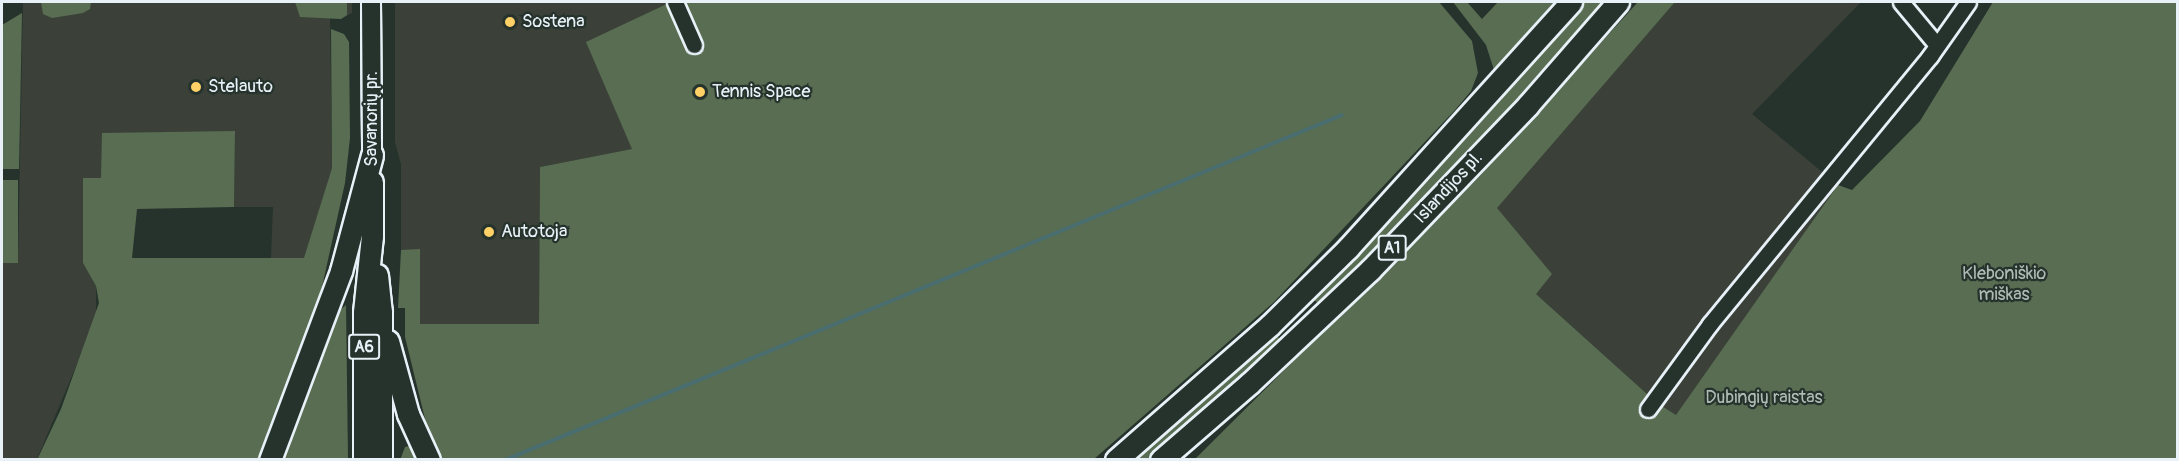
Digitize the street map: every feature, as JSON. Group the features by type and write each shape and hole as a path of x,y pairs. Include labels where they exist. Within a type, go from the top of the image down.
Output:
{"highway":[{"name":"Islandijos pl.","path":"1116,459 1270,325 1348,248 1571,2"},
{"name":"Islandijos pl.","path":"1161,459 1250,383 1411,229 1528,105 1618,2"},
{"name":"Savanorių pr.","path":"364,459 364,312 372,236 372,155"},
{"path":"270,459 341,271 372,155"},
{"name":"Savanorių pr.","path":"372,236 381,311 381,459"},
{"path":"381,311 408,414 429,459"},
{"path":"1178,459 1250,383"}],"main road":[{"name":"Savanorių pr.","path":"371,2 372,155"}],"street":[{"path":"675,2 694,45"},
{"path":"1900,2 1936,44"},
{"path":"1648,409 1710,324 1968,2"}],"shaded area":[{"path":"23,2 352,2 352,13 341,19 330,18 332,168 305,258 271,258 273,207 234,207 235,131 101,178 84,178 83,263 96,286 96,319 37,459 2,460 2,263 18,263"},
{"path":"395,2 876,2 633,149 540,167 539,324 420,325 420,250 401,250 401,164 395,142"},
{"path":"1675,2 1861,2 1752,114 1838,185 1677,416 1657,403 1536,294 1496,208"}],"green space":[{"path":"41,2 91,2 90,9 83,13 52,18 43,14"},
{"path":"295,2 347,2 347,15 341,19 300,17"},
{"path":"671,2 1439,2 1472,41 1478,73 1471,91 1455,110 1273,303 1094,459 434,459 421,436 428,431 405,337 405,308 398,308 401,250 420,249 420,324 539,324 540,167 632,149 586,42"},
{"path":"1453,2 1467,2 1482,19 1498,2 1554,2 1494,70 1486,45"},
{"path":"1584,2 1607,2 1514,107 1322,306 1314,300 1310,296 1411,193"},
{"name":"Kleboniškio miškas","path":"1638,2 1675,2 1497,208 1552,274 1536,294 1657,403 1676,415 1838,185 1852,190 1920,121 1993,2 2177,2 2177,459 1194,460 1478,178"},
{"path":"22,13 19,169 2,169 2,25"},
{"path":"331,29 344,34 349,42 350,138 345,183 318,305 262,459 37,460 61,409 99,303 96,286 83,263 83,178 101,178 102,133 235,131 234,207 137,209 132,258 304,258 332,168"},
{"path":"2,180 18,180 18,263 2,263"},
{"path":"346,305 348,459 279,460 333,316"},
{"path":"1276,333 1281,342 1217,402 1149,459 1131,460"},
{"path":"409,446 419,460 400,460 405,447"}],"waterway":[{"path":"505,460 1342,115"}],"place":[{"name":"Sostena","path":"510,22"},
{"name":"Stelauto","path":"196,87"},
{"name":"Tennis Space","path":"700,92"},
{"name":"Autotoja","path":"489,232"}],"park label":[{"name":"Dubingių raistas","path":"1764,398"}]}
